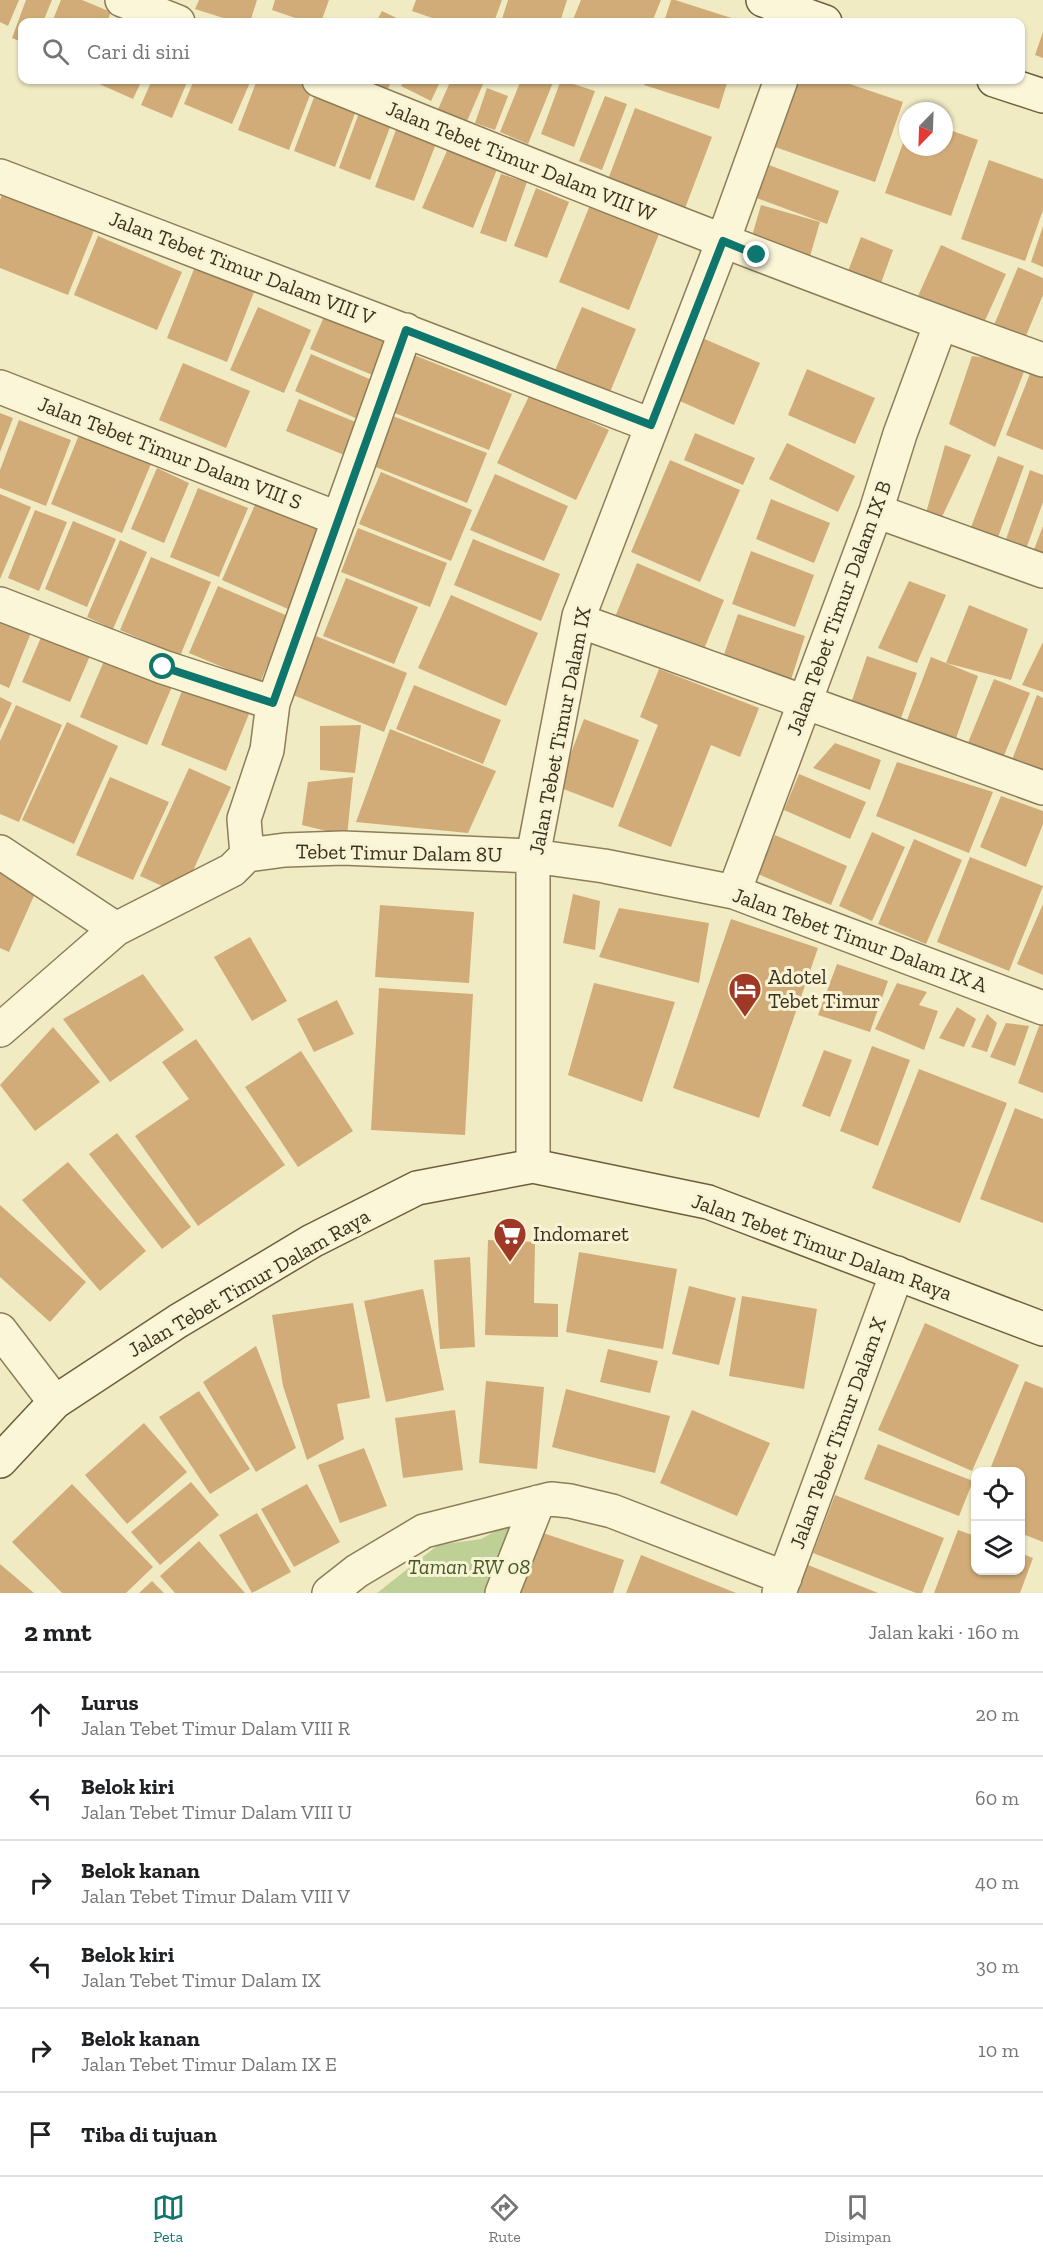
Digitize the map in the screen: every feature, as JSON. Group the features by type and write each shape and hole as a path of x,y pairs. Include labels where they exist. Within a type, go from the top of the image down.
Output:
{"street":[{"path":"122,0 168,18"},
{"path":"763,0 805,18"},
{"name":"Jalan Tebet Timur Dalam VIII W","path":"329,84 684,227 1043,360"},
{"name":"Jalan Tebet Timur Dalam IX","path":"533,1166 533,856 579,616 723,241 780,84"},
{"path":"1006,84 1043,96"},
{"name":"Jalan Tebet Timur Dalam VIII V","path":"0,176 651,425"},
{"name":"Jalan Tebet Timur Dalam IX B","path":"734,891 876,511 900,434 941,323"},
{"path":"0,1030 116,929 232,870 247,855 244,819 267,750 273,703 406,330"},
{"name":"Jalan Tebet Timur Dalam VIII S","path":"0,387 339,519"},
{"path":"876,511 1043,571"},
{"path":"0,604 163,667 273,703"},
{"path":"579,616 591,625 1043,788"},
{"name":"Tebet Timur Dalam 8U","path":"247,855 285,850 343,848 533,856"},
{"path":"0,852 116,929"},
{"name":"Jalan Tebet Timur Dalam IX A","path":"533,856 604,866 734,891 1043,1008"},
{"name":"Jalan Tebet Timur Dalam Raya","path":"0,1461 55,1402 178,1322 312,1241 417,1188 533,1166 708,1202 1043,1329"},
{"name":"Jalan Tebet Timur Dalam X","path":"782,1585 897,1273"},
{"path":"0,1330 55,1402"},
{"path":"328,1593 357,1571 424,1531 551,1499 612,1511 782,1585"},
{"path":"502,1593 538,1502"}],"green space":[{"name":"Taman RW 08","path":"514,1521 488,1593 377,1593 438,1545 481,1539"}],"building":[{"path":"0,0 19,0 8,26 0,22"},
{"path":"26,0 52,0 45,18 19,18"},
{"path":"61,0 82,0 111,12 109,18 54,18"},
{"path":"199,0 257,0 251,18 223,18 195,9"},
{"path":"275,0 329,0 322,18 295,18 272,10"},
{"path":"416,0 502,0 495,18 432,18 412,11"},
{"path":"508,0 567,0 561,18 502,18"},
{"path":"581,0 661,0 654,18 574,18"},
{"path":"671,0 675,0 731,18 665,18"},
{"path":"382,11 397,18 378,18"},
{"path":"18,22 18,40 12,38"},
{"path":"1043,32 1043,58 1035,55"},
{"path":"99,84 140,84 133,99"},
{"path":"150,84 186,84 172,118 141,105"},
{"path":"192,84 249,84 232,124 184,104"},
{"path":"255,84 305,84 313,87 289,150 238,130"},
{"path":"355,84 390,84 383,99"},
{"path":"402,84 439,84 431,101 401,86"},
{"path":"449,84 483,84 464,128 435,116"},
{"path":"519,84 552,84 528,144 500,132"},
{"path":"560,84 573,84 595,91 574,147 541,134"},
{"path":"644,84 727,84 719,109"},
{"path":"798,84 850,84 903,102 899,102 899,113 875,182 775,147"},
{"path":"487,88 508,96 495,130 475,123"},
{"path":"316,92 357,108 335,167 294,151"},
{"path":"605,96 627,104 602,170 579,161"},
{"path":"635,108 712,137 684,211 607,182"},
{"path":"360,110 392,122 370,180 339,168"},
{"path":"397,127 437,141 414,201 375,187"},
{"path":"953,131 978,140 951,216 885,193 899,154 899,156 953,156"},
{"path":"449,146 498,167 473,228 422,208"},
{"path":"989,160 1043,179 1043,210 1025,261 961,239"},
{"path":"766,164 839,191 827,224 754,197"},
{"path":"501,174 527,182 506,242 480,233"},
{"path":"536,188 569,202 547,258 514,246"},
{"path":"3,192 95,228 68,295 0,268 0,200"},
{"path":"590,205 659,234 629,310 559,282"},
{"path":"761,205 820,222 808,263 749,246"},
{"path":"1043,226 1043,267 1031,262"},
{"path":"98,236 182,272 157,330 74,295"},
{"path":"861,237 893,250 877,294 844,282"},
{"path":"941,245 1006,274 983,325 918,296"},
{"path":"196,264 256,287 227,362 167,338"},
{"path":"1018,267 1043,278 1043,295 1023,343 992,330"},
{"path":"258,307 311,330 284,393 230,370"},
{"path":"582,307 636,329 608,397 553,375"},
{"path":"326,312 398,342 382,379 310,349"},
{"path":"700,337 760,363 734,425 673,398"},
{"path":"311,354 379,383 362,421 295,391"},
{"path":"414,355 512,394 489,450 392,412"},
{"path":"972,356 1027,364 995,447 949,424"},
{"path":"183,363 250,391 226,448 159,420"},
{"path":"1033,366 1043,370 1043,450 1006,435"},
{"path":"807,369 875,398 855,444 788,415"},
{"path":"530,394 609,430 576,500 497,463"},
{"path":"299,399 363,425 349,457 286,431"},
{"path":"0,413 13,418 0,452"},
{"path":"388,414 487,453 467,503 368,464"},
{"path":"19,420 71,440 46,506 0,488 0,470"},
{"path":"695,433 755,458 743,485 684,460"},
{"path":"79,435 151,464 122,533 51,504"},
{"path":"787,443 855,476 838,512 769,479"},
{"path":"945,445 971,455 941,519 926,513"},
{"path":"998,456 1024,466 997,540 970,530"},
{"path":"670,460 740,490 700,582 631,552"},
{"path":"157,468 189,483 164,543 131,529"},
{"path":"1030,470 1043,475 1043,502 1025,552 1004,545"},
{"path":"381,472 472,510 451,561 359,524"},
{"path":"495,474 568,506 544,561 470,530"},
{"path":"198,488 248,508 219,577 170,557"},
{"path":"0,494 31,507 0,579"},
{"path":"771,499 830,523 814,563 756,539"},
{"path":"257,500 322,528 288,609 222,580"},
{"path":"35,510 67,522 39,591 8,578"},
{"path":"73,521 116,539 87,607 45,589"},
{"path":"1043,526 1043,555 1033,552"},
{"path":"358,528 447,563 430,607 341,572"},
{"path":"473,539 560,574 541,621 454,585"},
{"path":"120,540 147,552 113,629 87,617"},
{"path":"751,551 814,575 795,627 732,604"},
{"path":"151,557 211,582 180,656 120,630"},
{"path":"637,563 724,600 702,654 615,617"},
{"path":"346,578 418,607 394,664 323,636"},
{"path":"909,581 946,595 917,663 878,648"},
{"path":"218,586 288,616 260,683 189,653"},
{"path":"451,595 538,633 506,706 418,668"},
{"path":"969,605 1028,629 1011,680 946,663"},
{"path":"0,611 34,625 9,688 0,684"},
{"path":"738,614 805,636 789,686 721,663"},
{"path":"45,628 93,649 70,702 22,682"},
{"path":"316,636 407,673 384,732 293,695"},
{"path":"1043,642 1043,692 1022,685"},
{"path":"107,654 174,682 147,745 80,717"},
{"path":"867,656 917,673 897,729 848,712"},
{"path":"931,657 978,676 954,744 904,728"},
{"path":"659,669 759,708 740,757 711,745 671,847 618,826 658,725 640,717"},
{"path":"994,679 1030,693 1000,765 965,750"},
{"path":"185,683 251,709 226,771 161,745"},
{"path":"414,685 501,720 483,764 396,729"},
{"path":"1037,695 1043,698 1043,778 1010,765"},
{"path":"0,697 12,703 0,729"},
{"path":"16,705 62,725 19,822 0,814 0,741"},
{"path":"584,719 639,740 613,808 558,787"},
{"path":"67,722 118,746 74,844 22,820"},
{"path":"361,725 355,773 320,770 320,726"},
{"path":"390,729 496,771 468,833 356,822"},
{"path":"835,743 881,760 870,790 813,768"},
{"path":"897,762 993,792 969,853 876,816"},
{"path":"189,768 231,787 182,895 140,876"},
{"path":"799,774 866,802 850,839 784,810"},
{"path":"110,777 169,802 133,880 76,855"},
{"path":"353,777 347,836 302,825 308,782"},
{"path":"1001,796 1043,811 1043,824 1026,867 980,847"},
{"path":"872,832 905,847 872,921 839,906"},
{"path":"775,835 847,866 831,905 758,874"},
{"path":"914,839 962,860 926,944 878,924"},
{"path":"970,857 1043,886 1009,971 937,942"},
{"path":"0,872 37,889 9,952 0,948"},
{"path":"573,894 600,901 595,950 563,943"},
{"path":"1043,904 1043,975 1017,964"},
{"path":"380,905 474,912 469,983 375,977"},
{"path":"619,908 709,923 699,983 599,957"},
{"name":"Adotel Tebet Timur","path":"731,919 818,948 759,1118 673,1088"},
{"path":"250,937 287,1001 252,1021 214,957"},
{"path":"837,964 888,981 870,1032 818,1015"},
{"path":"143,974 184,1030 110,1082 63,1019"},
{"path":"594,983 675,1002 642,1102 568,1075"},
{"path":"897,983 927,992 919,1005 938,1011 924,1050 875,1029"},
{"path":"379,988 473,994 465,1135 371,1130"},
{"path":"337,1000 354,1034 314,1052 297,1019"},
{"path":"957,1007 976,1019 964,1047 939,1038"},
{"path":"987,1014 997,1023 987,1052 971,1047"},
{"path":"1041,1021 1043,1022 1043,1093 1018,1083"},
{"path":"1006,1023 1029,1026 1015,1066 990,1057"},
{"path":"53,1027 100,1082 35,1131 0,1085"},
{"path":"196,1039 285,1165 198,1226 135,1136 189,1099 162,1062"},
{"path":"872,1046 910,1060 878,1146 840,1131"},
{"path":"824,1050 852,1060 830,1117 802,1106"},
{"path":"301,1051 353,1131 298,1167 245,1087"},
{"path":"919,1069 1007,1103 960,1223 872,1188"},
{"path":"1015,1108 1043,1119 1043,1223 980,1199"},
{"path":"117,1133 191,1227 162,1249 89,1154"},
{"path":"68,1162 146,1251 100,1291 22,1200"},
{"path":"0,1205 86,1282 50,1322 0,1277"},
{"path":"488,1240 535,1242 534,1303 558,1304 558,1337 485,1335"},
{"path":"579,1252 677,1269 663,1349 566,1332"},
{"path":"470,1257 475,1347 440,1349 434,1260"},
{"path":"689,1286 736,1298 719,1365 672,1354"},
{"path":"423,1289 444,1390 386,1402 364,1301"},
{"path":"742,1296 817,1309 804,1389 729,1376"},
{"path":"353,1303 370,1398 337,1404 344,1439 307,1460 283,1386 272,1315"},
{"path":"925,1323 1019,1365 971,1471 878,1430"},
{"path":"256,1346 296,1448 256,1472 203,1382"},
{"path":"608,1349 658,1361 650,1393 600,1382"},
{"path":"486,1381 544,1387 537,1469 479,1463"},
{"path":"1025,1381 1043,1388 1043,1542 1025,1535 1025,1467 991,1467"},
{"path":"566,1389 670,1416 655,1473 552,1447"},
{"path":"199,1391 250,1469 210,1494 159,1417"},
{"path":"455,1410 463,1470 403,1478 395,1418"},
{"path":"692,1410 770,1443 737,1516 660,1483"},
{"path":"144,1423 187,1472 127,1524 85,1475"},
{"path":"878,1444 971,1480 971,1486 959,1516 864,1479"},
{"path":"364,1448 387,1506 340,1523 318,1465"},
{"path":"191,1482 219,1515 160,1565 131,1532"},
{"path":"72,1484 153,1567 126,1593 62,1593 12,1542"},
{"path":"307,1484 340,1542 294,1567 261,1509"},
{"path":"835,1495 944,1538 922,1593 916,1593 813,1553"},
{"path":"257,1513 291,1572 252,1593 219,1535"},
{"path":"958,1530 971,1535 971,1575 1025,1575 1025,1555 1033,1558 1020,1593 934,1593"},
{"path":"540,1532 624,1560 613,1593 519,1593"},
{"path":"199,1541 245,1593 175,1593 160,1576"},
{"path":"641,1555 736,1593 626,1593"},
{"path":"0,1564 34,1593 0,1593"},
{"path":"808,1565 878,1593 796,1593"},
{"path":"152,1581 164,1593 139,1593"}],"place":[{"name":"Adotel Tebet Timur","path":"745,1018"},
{"name":"Indomaret","path":"510,1263"}],"route":[{"path":"163,667 273,703 406,330 651,425 723,241 757,255"}]}
